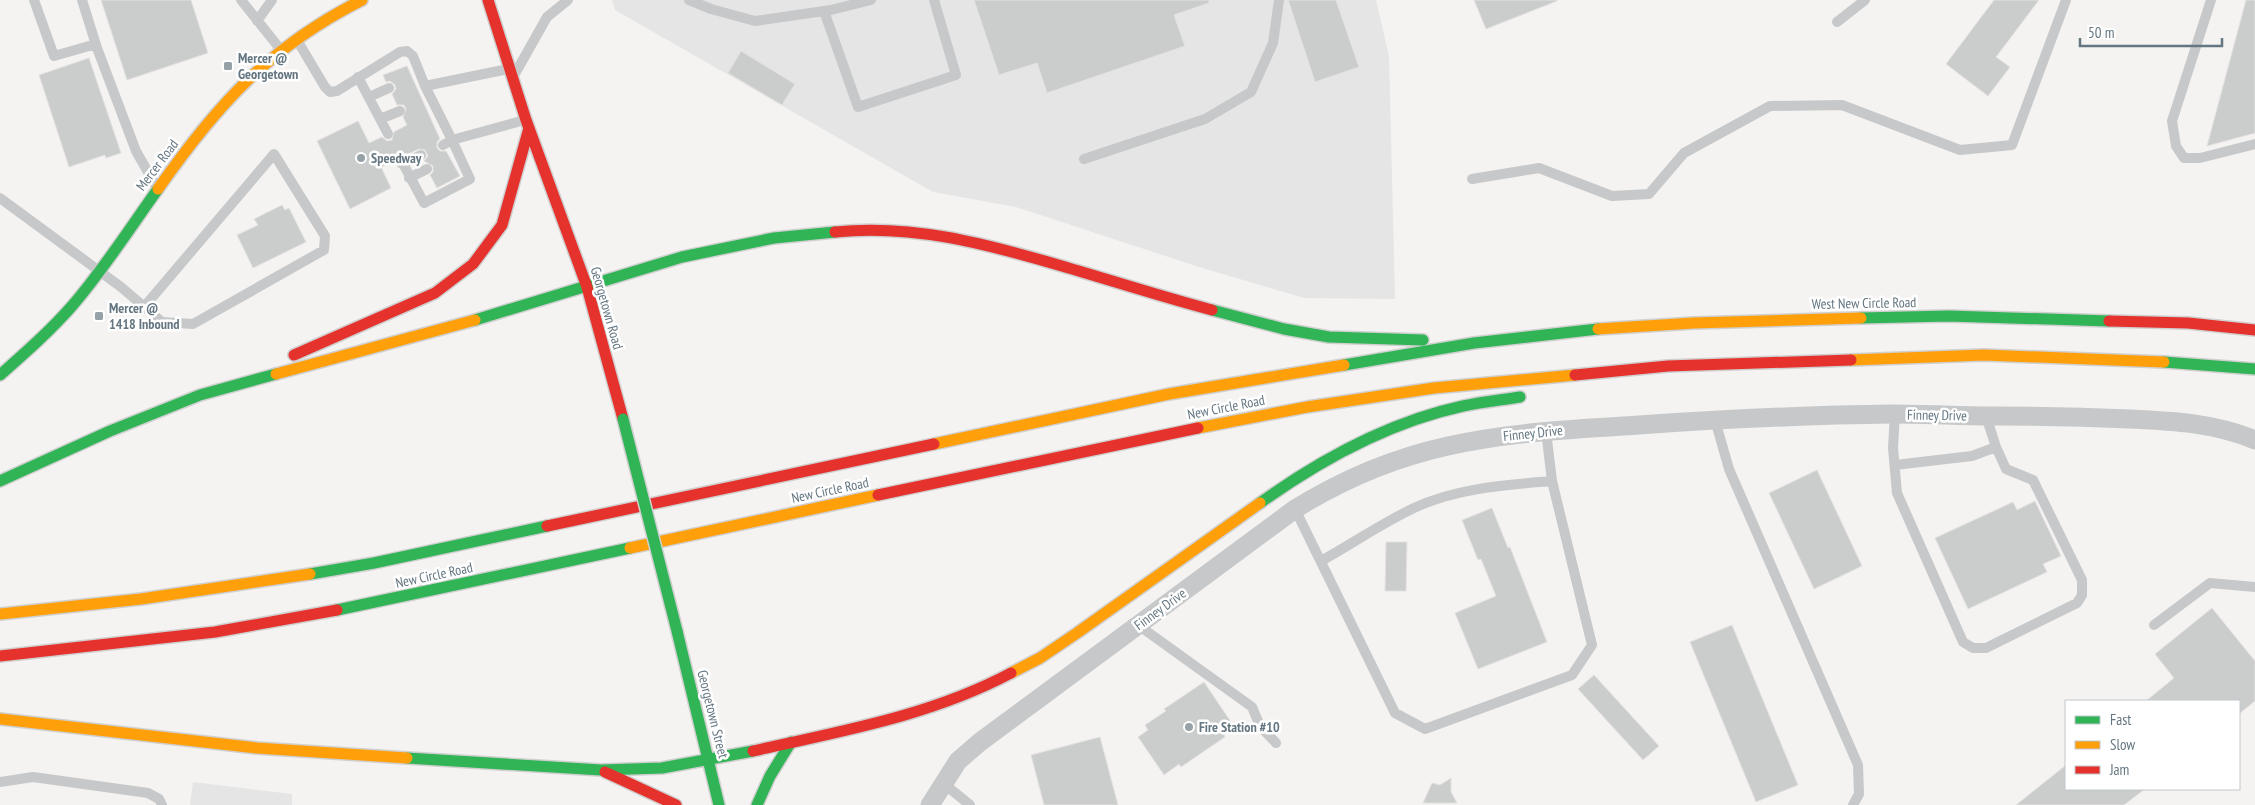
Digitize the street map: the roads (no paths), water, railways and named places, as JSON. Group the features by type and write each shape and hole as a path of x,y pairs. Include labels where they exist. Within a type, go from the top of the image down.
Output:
{"main road":[{"name":"Mercer Road","path":"0,375 48,331 81,295 158,188 224,103 257,71 296,39 362,0"},
{"name":"Georgetown Road","path":"488,0 528,124 587,287 677,631"},
{"path":"0,481 110,431 200,395 435,293 473,264 502,225 528,124"},
{"path":"200,395 475,320 682,257 774,238 842,231 916,231 997,246 1197,306 1284,329 1328,337 1474,343"},
{"path":"2188,324 2226,315"},
{"name":"West New Circle Road","path":"1474,343 1590,329 1694,322 1949,316 2188,324 2255,330"},
{"name":"New Circle Road","path":"0,614 58,610 257,584 364,564 1169,394 1474,343"},
{"path":"1556,389 1668,366 1984,355 2148,361 2255,369"},
{"name":"New Circle Road","path":"0,656 215,632 365,605 1026,463 1307,407 1434,388 1668,366"},
{"path":"0,719 257,748 602,770 662,768 710,760 888,721 949,701 1000,679 1040,658 1296,477 1330,457 1369,439 1431,415 1462,406 1528,395"},
{"name":"Georgetown Street","path":"677,631 720,805"},
{"path":"757,805 770,776 791,742"},
{"path":"602,770 676,805"}],"street":[{"name":"Finney Drive","path":"930,805 958,761 980,742 1138,625 1295,509 1322,492 1376,467 1396,460 1447,446 1546,431 1715,420 1895,414 2078,417 2203,424 2230,430 2255,440"}],"lane":[{"path":"34,0 54,56 96,44"},
{"path":"82,0 96,44 136,151 158,188"},
{"path":"241,0 281,51"},
{"path":"256,21 272,0"},
{"path":"425,86 511,73 547,17 568,0"},
{"path":"689,0 711,9 755,21 824,11 871,0"},
{"path":"824,11 858,107 956,74 934,0"},
{"path":"1084,159 1205,119 1251,92 1273,43 1279,0"},
{"path":"1837,22 1865,0"},
{"path":"1472,179 1539,168 1612,196 1649,194 1684,153 1770,106 1842,106 1960,150 2012,145 2066,0"},
{"path":"2211,0 2172,121 2176,146 2184,158 2200,158 2255,144"},
{"path":"296,39 325,88 330,92 337,91 400,52 407,51 413,56 415,76 425,86 426,98 439,127 455,157 470,179 424,203 401,161 421,155"},
{"path":"358,77 388,134"},
{"path":"369,97 389,88"},
{"path":"380,119 400,111"},
{"path":"447,143 528,124"},
{"path":"0,198 99,270 162,322 194,324 324,250 325,236 274,154 144,307"},
{"path":"409,178 427,169"},
{"path":"1895,414 1893,448 1898,493 1963,642 1973,648 1986,648 2077,603 2082,595 2082,580 2033,480 2006,469 1996,447 1986,416"},
{"path":"1715,420 1729,469 1858,765 1859,794 1853,805"},
{"path":"1295,509 1395,713 1425,729 1572,675 1592,645 1552,481 1546,431"},
{"path":"1895,466 1972,456 1996,447"},
{"path":"1321,561 1415,508 1458,494 1491,487 1552,481"},
{"path":"2154,626 2210,582 2255,587"},
{"path":"1138,625 1252,708 1260,726 1276,743"},
{"path":"0,782 33,777 148,793 159,799 162,805"},
{"path":"943,783 970,805"}],"place":[{"name":"Mercer @ Georgetown","path":"228,66"},
{"name":"Speedway","path":"361,158"},
{"name":"Mercer @ 1418 Inbound","path":"99,316"},
{"name":"Fire Station #10","path":"1189,727"}]}
